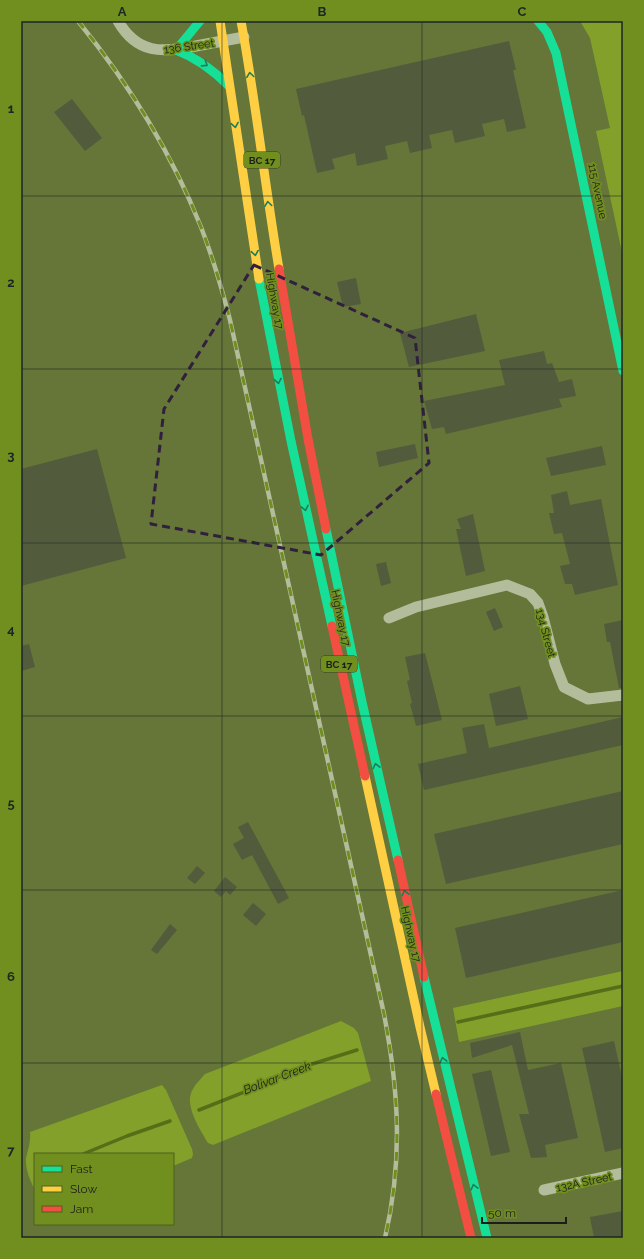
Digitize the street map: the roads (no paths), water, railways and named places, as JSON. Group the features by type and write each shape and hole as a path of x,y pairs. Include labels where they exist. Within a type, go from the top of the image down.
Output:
{"main road":[{"path":"200,21 176,50 206,64 229,86"},
{"name":"Highway 17","path":"220,21 260,288 291,441 420,1027 472,1238"},
{"name":"Highway 17","path":"241,21 279,276 308,439 362,702 430,1006 487,1238"},
{"name":"115 Avenue","path":"538,21 547,32 556,53 623,371"}],"street":[{"name":"136 Street","path":"118,21 127,34 135,41 158,50 176,50 244,37"},
{"name":"134 Street","path":"389,618 416,608 507,585 530,594 538,603 544,617 555,664 564,687 588,699 623,695"},
{"name":"132A Street","path":"544,1190 623,1173"}],"waterway":[{"name":"Bolivar Creek","path":"458,1022 623,986"},
{"name":"Bolivar Creek","path":"199,1110 267,1083 293,1070 357,1050"},
{"name":"Bolivar Creek","path":"85,1153 170,1121"}],"railway":[{"path":"78,21 115,69 162,145 176,172 201,227 217,274 230,320 384,1014 389,1043 396,1099 397,1153 395,1181 385,1238"}]}
